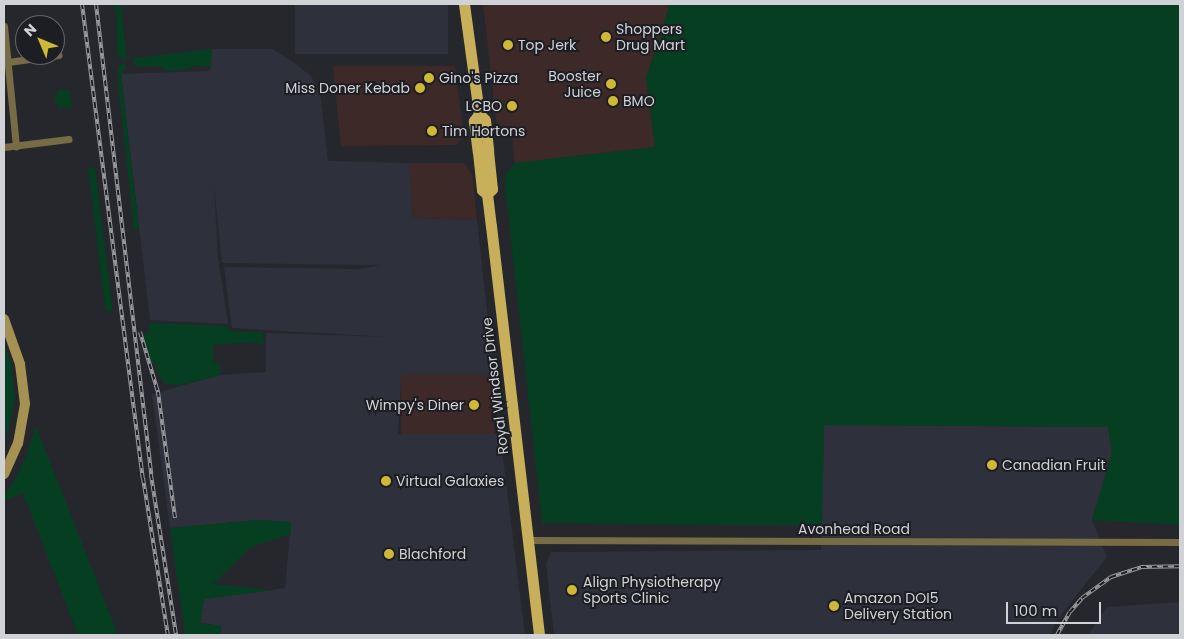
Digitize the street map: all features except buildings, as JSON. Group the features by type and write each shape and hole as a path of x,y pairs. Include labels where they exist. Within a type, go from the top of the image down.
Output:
{"main road":[{"name":"Royal Windsor Drive","path":"464,4 479,114 474,121 482,190 487,194 539,635"}],"street":[{"path":"4,26 5,52 8,62 16,146"},
{"path":"8,62 15,61"},
{"path":"4,147 69,139"},
{"path":"4,319 20,364 25,404 18,443 4,474"},
{"name":"Avonhead Road","path":"527,540 1180,542"}],"shaded area":[{"path":"295,4 448,4 448,54 295,54"},
{"path":"483,4 670,4 646,79 655,147 515,163 512,136 498,136"},
{"path":"212,49 272,49 292,61 311,76 320,92 328,161 409,163 413,218 477,220 494,375 401,375 398,434 500,434 525,635 220,635 221,626 200,623 204,599 285,588 291,522 259,520 170,528 152,394 220,375 266,372 266,333 390,337 232,328 224,267 360,269 381,265 222,263 214,186 218,258 228,324 150,320 121,74 210,71"},
{"path":"333,66 455,66 464,136 456,145 341,146"},
{"path":"409,163 464,163 472,174 477,220 413,218"},
{"path":"401,375 494,375 494,434 401,434"},
{"path":"824,425 1108,427 1112,452 1092,520 1107,557 1056,621 1050,635 554,635 546,564 551,552 821,550"},
{"path":"1180,602 1180,635 1088,635 1107,607"}],"green space":[{"path":"112,4 121,4 127,61 117,55 116,9"},
{"path":"670,4 1180,4 1180,525 1092,520 1112,452 1108,427 824,425 822,526 542,523 504,176 515,163 655,147 646,79"},
{"path":"212,49 211,66 192,66 190,69 167,71 158,66 134,65 133,58"},
{"path":"125,63 127,67 121,74 139,229 134,230 118,82 118,66"},
{"path":"61,89 70,91 72,109 64,107 61,109 54,100 57,92"},
{"path":"95,167 113,311 106,312 88,168"},
{"path":"150,323 227,326 230,331 263,332 264,346 256,342 213,345 213,361 220,365 220,375 180,385 165,384 158,373 156,363 152,363 142,343 142,335 148,333"},
{"path":"4,343 11,362 15,399 4,442"},
{"path":"36,426 118,635 78,635 23,493 4,501 4,495 14,482 26,457"},
{"path":"259,520 291,522 291,534 251,547 213,584 273,590 204,599 200,623 221,626 220,635 185,635 170,528"}],"railway":[{"path":"82,4 143,478 168,635"},
{"path":"96,4 151,475 176,635"},
{"path":"140,332 158,392 175,518"},
{"path":"1057,635 1070,612 1082,598 1111,577 1141,567 1180,566"}],"place":[{"name":"Shoppers Drug Mart","path":"606,37"},
{"name":"Top Jerk","path":"508,45"},
{"name":"Gino's Pizza","path":"429,78"},
{"name":"Booster Juice","path":"611,84"},
{"name":"Miss Doner Kebab","path":"420,88"},
{"name":"BMO","path":"613,101"},
{"name":"LCBO","path":"512,106"},
{"name":"Tim Hortons","path":"432,131"},
{"name":"Wimpy's Diner","path":"474,405"},
{"name":"Canadian Fruit","path":"992,465"},
{"name":"Virtual Galaxies","path":"386,481"},
{"name":"Blachford","path":"389,554"},
{"name":"Align Physiotherapy Sports Clinic","path":"572,590"},
{"name":"Amazon DOI5 Delivery Station","path":"834,606"}]}
